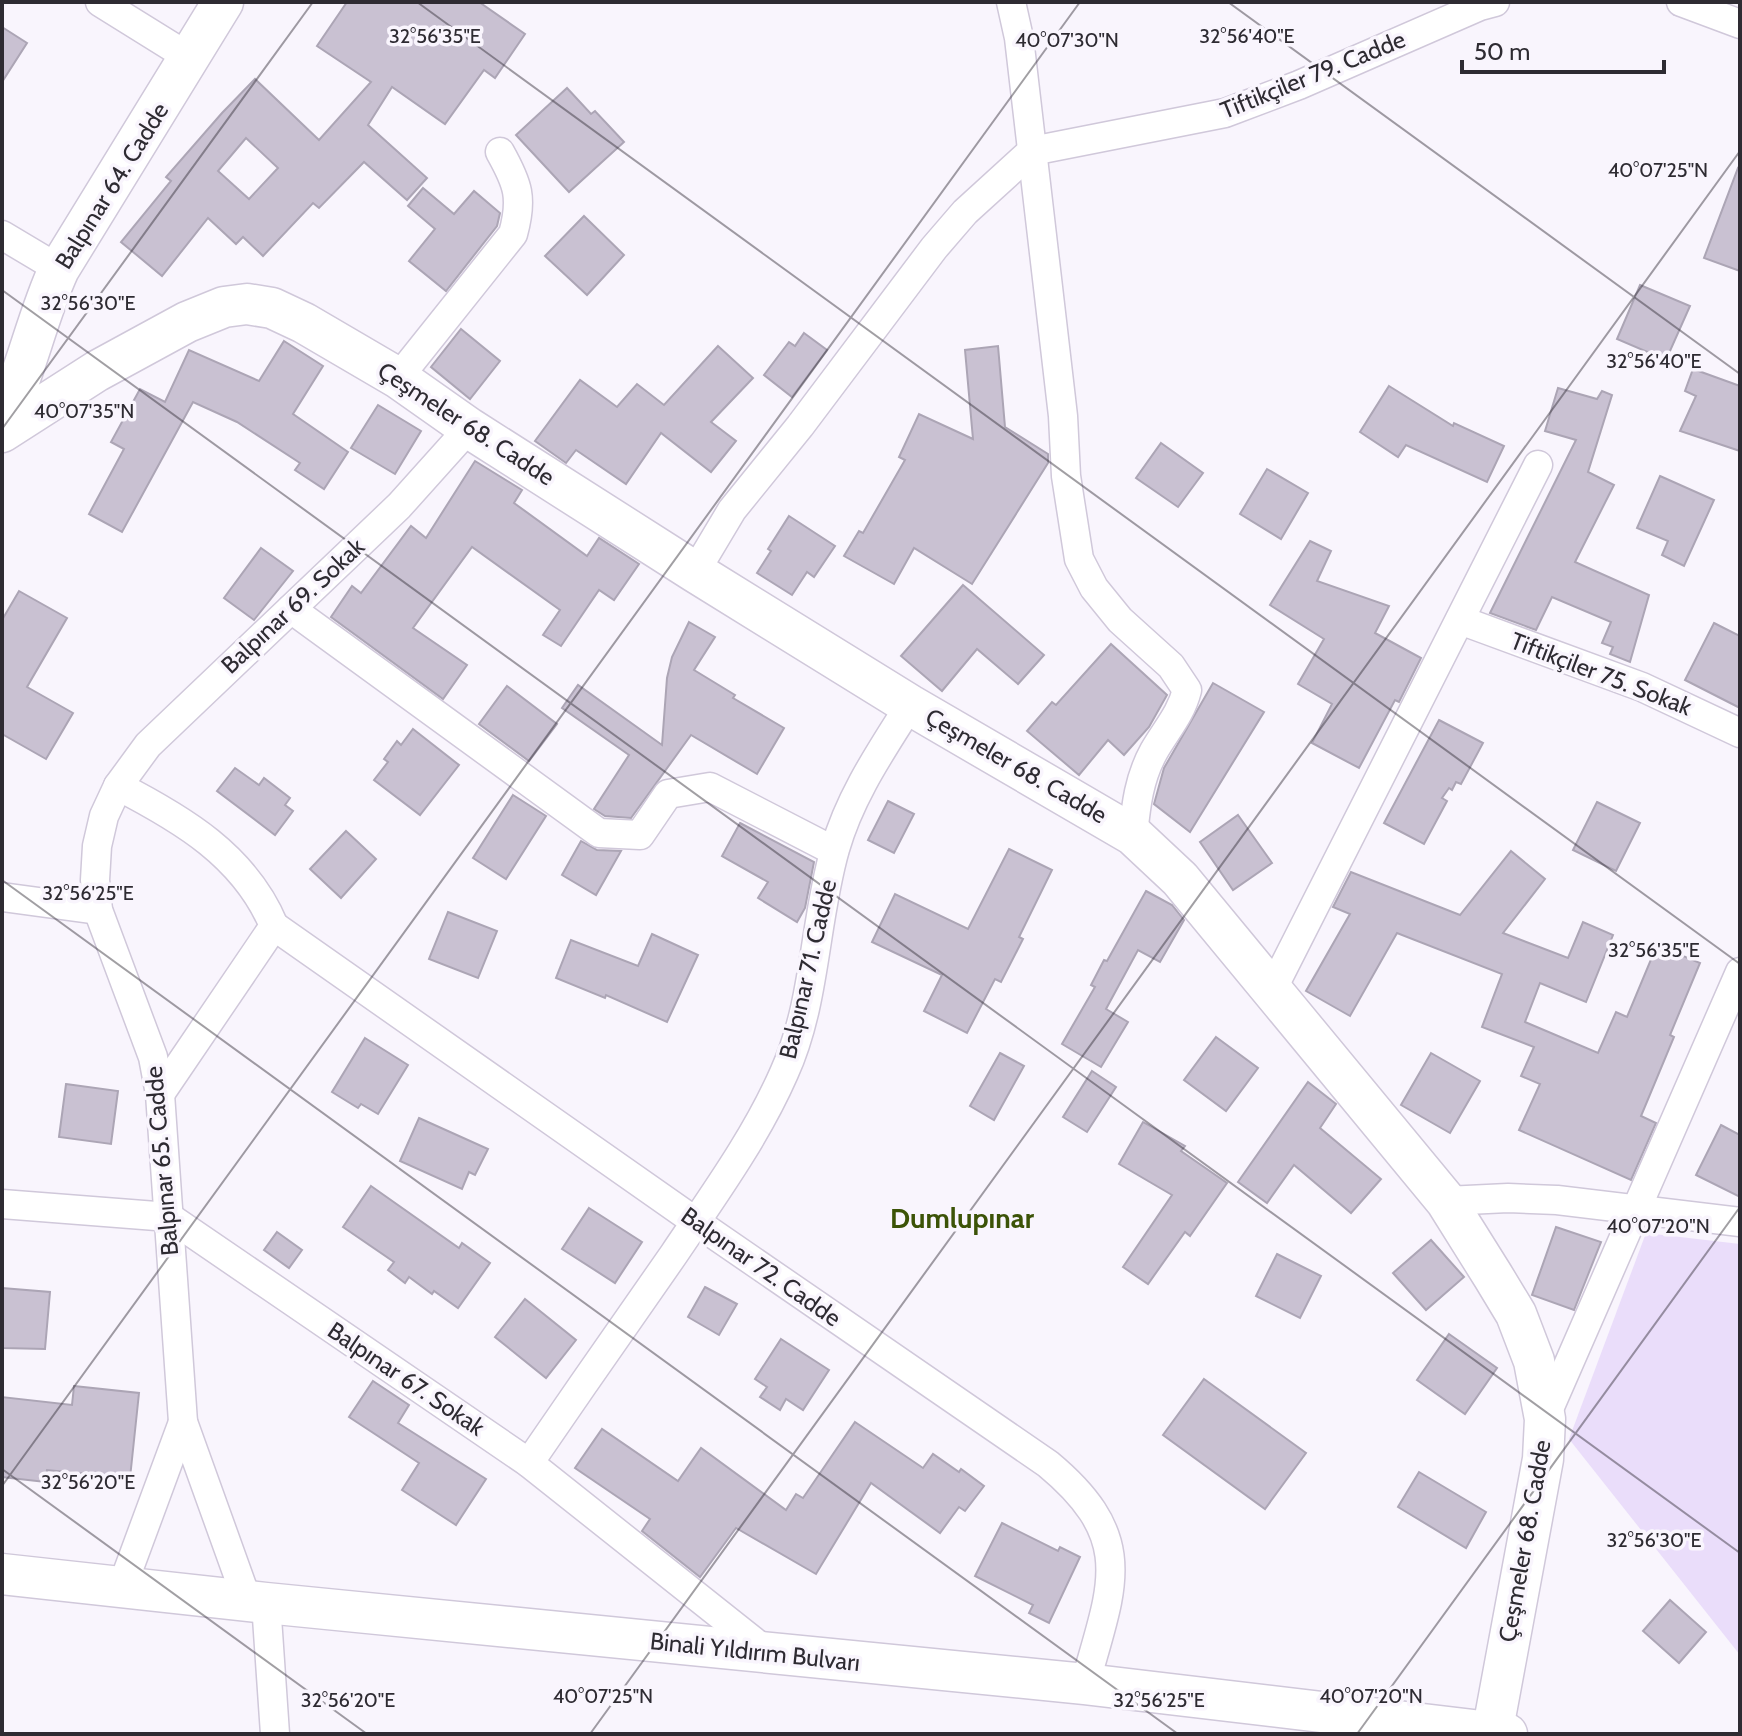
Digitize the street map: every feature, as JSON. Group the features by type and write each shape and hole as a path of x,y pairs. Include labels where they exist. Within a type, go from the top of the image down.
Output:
{"street":[{"path":"100,2 190,58"},
{"name":"Balpınar 64. Cadde","path":"2,423 17,391 43,304 59,269 223,2"},
{"path":"1011,2 1019,38 1063,416 1066,476 1079,559 1094,588 1120,620 1171,666 1187,690 1182,708 1144,771 1136,798 1133,835"},
{"name":"Tiftikçiler 79. Cadde","path":"1032,151 1225,113 1495,2"},
{"path":"1681,2 1740,24"},
{"path":"695,572 732,510 800,426 934,248 975,202 1032,151"},
{"path":"398,378 513,234 519,214 519,197 516,180 500,152"},
{"path":"2,235 59,269"},
{"name":"Çeşmeler 68. Cadde","path":"2,432 97,371 187,322 224,307 247,304 272,308 304,323 398,378 469,428 695,572 910,705 1133,835 1180,879 1446,1201 1516,1314 1534,1361 1545,1419 1543,1459 1497,1733"},
{"name":"Balpınar 69. Sokak","path":"98,910 95,880 97,846 104,816 118,786 148,745 399,506 469,428"},
{"path":"1272,990 1538,465"},
{"path":"291,609 599,833 640,835 668,794 710,787 834,851"},
{"name":"Tiftikçiler 75. Sokak","path":"1460,620 1642,687 1740,733"},
{"name":"Balpınar 71. Cadde","path":"529,1463 696,1222 753,1134 785,1072 797,1040 834,851 858,788 910,705"},
{"path":"118,786 188,825 218,849 253,886 274,926 160,1094"},
{"path":"2,897 98,910"},
{"name":"Balpınar 65. Cadde","path":"98,910 153,1057 160,1094 183,1422 256,1602 275,1734"},
{"name":"Balpınar 72. Cadde","path":"274,926 1073,1484 1103,1526 1112,1576 1085,1684"},
{"path":"1545,1419 1740,972"},
{"path":"1446,1201 1508,1198 1557,1200 1740,1222"},
{"name":"Balpınar 67. Sokak","path":"2,1204 169,1217 529,1463 769,1654"},
{"name":"Balpınar 65. Cadde","path":"122,1587 183,1422"},
{"name":"Binali Yıldırım Bulvarı","path":"2,1574 1085,1684 1497,1733"}],"shaded area":[{"path":"1646,1233 1740,1244 1740,1655 1569,1439"}],"building":[{"path":"347,2 479,2 525,34 495,78 484,70 445,124 392,87 368,125 427,178 407,200 364,162 319,208 313,203 263,256 243,237 236,244 208,218 162,276 121,242 171,181 166,177 255,79 319,140 371,82 317,46","holes":["246,138 278,168 249,199 218,171"]},
{"path":"2,27 27,43 2,82"},
{"path":"567,88 591,114 595,111 624,142 569,192 516,135"},
{"path":"1740,169 1740,271 1704,258"},
{"path":"423,188 454,214 474,191 500,213 497,226 446,291 409,261 435,229 408,206"},
{"path":"584,216 624,255 587,295 545,256"},
{"path":"1640,285 1690,306 1666,360 1617,339"},
{"path":"461,329 500,361 470,399 431,367"},
{"path":"804,333 827,350 792,397 764,375 789,342 795,346"},
{"path":"284,341 323,366 293,414 348,452 324,489 295,470 300,463 237,422 193,402 122,532 89,514 124,449 111,442 140,389 165,402 189,350 259,381"},
{"path":"718,346 753,378 711,422 736,441 711,472 661,433 626,484 576,450 566,463 535,441 580,380 617,407 637,384 664,405"},
{"path":"998,346 1005,427 1048,454 1048,463 972,584 914,548 894,584 844,556 859,531 863,533 905,460 899,457 919,414 973,439 965,350"},
{"path":"1693,369 1740,386 1740,451 1680,431 1696,396 1685,391"},
{"path":"1389,386 1453,426 1454,423 1504,446 1487,482 1406,445 1398,457 1360,432"},
{"path":"1558,388 1597,399 1602,391 1612,395 1588,472 1614,485 1575,562 1649,595 1630,662 1610,654 1613,647 1602,643 1611,622 1552,597 1536,630 1490,613 1576,440 1545,431"},
{"path":"378,405 421,431 395,474 351,448"},
{"path":"1161,443 1203,473 1178,507 1136,478"},
{"path":"475,461 522,490 514,503 587,556 599,538 639,564 614,600 599,590 561,646 543,635 560,610 472,547 413,628 467,665 443,699 331,617 352,586 361,593 411,526 426,538"},
{"path":"1267,469 1308,493 1281,539 1240,514"},
{"path":"1660,476 1714,500 1684,566 1662,555 1668,541 1637,528"},
{"path":"789,516 835,546 814,577 807,572 792,595 757,573"},
{"path":"1310,541 1331,551 1317,581 1389,606 1375,633 1421,658 1399,702 1395,700 1359,768 1312,743 1332,704 1298,684 1324,639 1270,605"},
{"path":"261,548 293,571 254,620 224,598"},
{"path":"963,585 1044,655 1018,684 977,649 942,691 901,656"},
{"path":"19,591 67,618 27,687 73,713 46,759 2,734 2,620"},
{"path":"689,622 715,637 694,670 735,695 733,698 784,728 757,774 691,735 631,818 605,816 594,809 629,755 562,708 578,685 662,745 667,678 672,657"},
{"path":"1714,623 1740,636 1740,708 1685,680"},
{"path":"1111,644 1167,695 1149,727 1124,755 1108,740 1079,775 1027,731 1052,702 1056,705"},
{"path":"1213,683 1264,712 1190,832 1154,804 1164,768"},
{"path":"507,686 557,724 529,761 479,724"},
{"path":"1439,720 1483,743 1461,784 1456,782 1442,798 1447,801 1424,844 1384,823"},
{"path":"413,729 459,765 420,815 374,780 388,762 384,759 397,741 401,745"},
{"path":"235,768 259,785 264,778 290,798 285,805 293,811 275,835 217,791"},
{"path":"513,795 546,816 506,879 473,858"},
{"path":"888,801 914,814 894,853 868,840"},
{"path":"1597,802 1640,823 1616,871 1573,850"},
{"path":"1238,815 1272,863 1233,890 1200,842"},
{"path":"740,823 814,862 805,908 797,922 758,898 768,882 722,856"},
{"path":"346,831 376,859 341,898 310,869"},
{"path":"581,841 597,850 621,851 596,895 562,875"},
{"path":"1009,849 1052,870 1001,982 995,979 967,1033 924,1011 942,975 872,942 895,894 968,929"},
{"path":"1511,851 1545,879 1503,933 1568,958 1583,922 1613,935 1586,1002 1540,983 1525,1022 1598,1053 1616,1012 1627,1017 1657,945 1700,963 1641,1116 1656,1123 1631,1180 1519,1130 1540,1084 1521,1076 1534,1047 1482,1027 1502,974 1397,933 1350,1016 1306,991 1350,914 1333,907 1351,872 1460,915"},
{"path":"1146,891 1172,905 1184,920 1160,962 1138,950 1106,1009 1128,1022 1101,1067 1062,1044 1095,987 1091,985 1104,960 1107,961"},
{"path":"448,912 497,931 478,978 429,959"},
{"path":"652,934 698,955 667,1022 606,995 605,998 556,978 571,940 638,966"},
{"path":"1216,1037 1258,1068 1226,1111 1184,1080"},
{"path":"365,1038 408,1065 378,1114 361,1104 358,1108 332,1092"},
{"path":"1000,1053 1024,1066 994,1120 970,1106"},
{"path":"1431,1053 1480,1081 1450,1133 1401,1105"},
{"path":"1092,1071 1116,1087 1087,1132 1063,1117"},
{"path":"1308,1082 1336,1104 1320,1128 1381,1179 1351,1213 1294,1165 1267,1203 1238,1182"},
{"path":"66,1084 118,1091 111,1144 59,1137"},
{"path":"419,1118 488,1149 475,1175 469,1172 462,1189 400,1161"},
{"path":"1143,1122 1185,1146 1181,1151 1227,1183 1190,1236 1185,1232 1148,1284 1123,1267 1172,1195 1119,1164"},
{"path":"1721,1125 1740,1135 1740,1197 1696,1175"},
{"path":"371,1186 459,1248 462,1243 490,1263 458,1308 409,1277 405,1283 388,1270 394,1262 343,1227"},
{"path":"589,1208 642,1242 615,1283 562,1249"},
{"path":"1556,1227 1601,1242 1574,1310 1532,1295"},
{"path":"277,1232 302,1250 289,1268 264,1250"},
{"path":"1431,1240 1464,1277 1426,1310 1393,1273"},
{"path":"1277,1254 1321,1276 1300,1318 1256,1296"},
{"path":"705,1287 737,1304 719,1335 688,1317"},
{"path":"2,1288 50,1292 45,1349 3,1348"},
{"path":"525,1299 576,1340 546,1378 495,1337"},
{"path":"1449,1334 1497,1368 1465,1414 1417,1380"},
{"path":"781,1339 829,1370 803,1410 786,1399 780,1410 760,1397 767,1387 755,1379"},
{"path":"1204,1379 1306,1453 1265,1509 1163,1435"},
{"path":"373,1381 409,1405 398,1423 486,1479 456,1525 402,1490 419,1463 349,1417"},
{"path":"74,1386 139,1393 130,1478 47,1470 45,1482 2,1477 2,1397 72,1405"},
{"path":"855,1422 923,1468 933,1454 984,1486 965,1511 959,1507 940,1533 871,1483 816,1574 736,1528 700,1577 642,1531 650,1519 575,1468 602,1429 678,1481 701,1448 786,1510 796,1494 803,1498"},
{"path":"1419,1472 1486,1512 1466,1548 1398,1507"},
{"path":"1002,1523 1058,1551 1060,1547 1080,1557 1049,1623 1029,1613 1033,1605 975,1576"},
{"path":"1670,1600 1706,1632 1679,1663 1643,1631"}],"district":[{"name":"Dumlupınar","path":"962,1218"}]}
